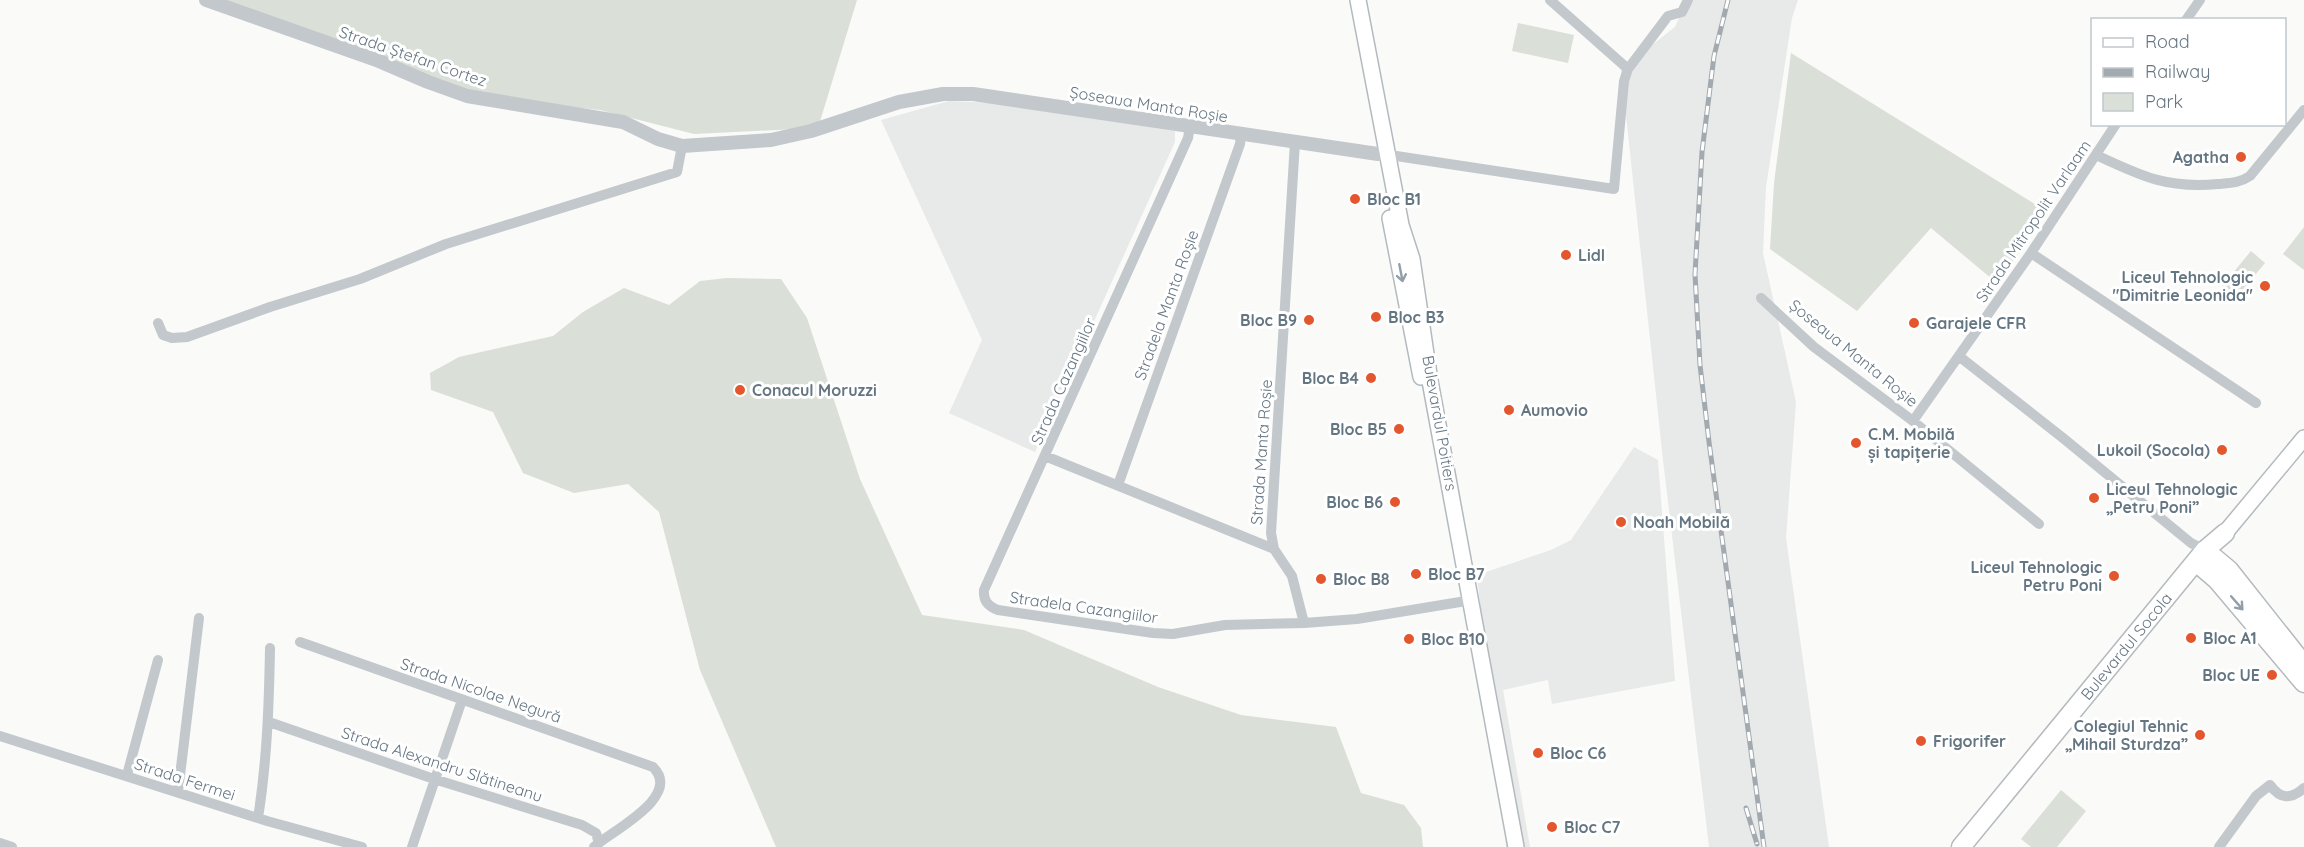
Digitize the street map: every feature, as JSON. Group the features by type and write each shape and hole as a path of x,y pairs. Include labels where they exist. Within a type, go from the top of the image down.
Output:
{"main road":[{"name":"Bulevardul Poitiers","path":"1349,0 1383,154"},
{"name":"Bulevardul Poitiers","path":"1358,0 1383,154 1516,847"},
{"name":"Bulevardul Socola","path":"1968,845 2201,556 2225,534 2301,448"},
{"path":"2201,556 2229,570 2304,665"},
{"path":"2201,556 2217,580 2304,683"},
{"name":"Bulevardul Poitiers","path":"1467,601 1507,847"}],"street":[{"name":"Strada Ștefan Cortez","path":"206,0 379,61 467,96 623,122 658,139 682,146"},
{"path":"1550,0 1628,69 1668,16 1682,12 1688,0"},
{"path":"2187,18 2200,0"},
{"name":"Șoseaua Manta Roșie","path":"682,146 771,140 811,132 899,102 943,94 973,94 1614,189 1624,81 1628,69"},
{"path":"2096,155 2149,179 2189,185 2245,180 2304,110"},
{"name":"Strada Cazangiilor","path":"1190,126 1188,138 1045,456 1274,549"},
{"name":"Strada Mitropolit Varlaam","path":"1913,421 1960,357 2115,126"},
{"name":"Stradela Manta Roșie","path":"1118,485 1240,144 1241,135"},
{"name":"Strada Manta Roșie","path":"1295,142 1271,533 1274,549 1292,576 1304,623"},
{"path":"158,323 163,335 172,338 187,337 270,307 360,279 446,244 677,172 682,146"},
{"path":"2031,253 2256,403"},
{"name":"Șoseaua Manta Roșie","path":"1761,298 1814,347 1913,421 2039,524"},
{"path":"1960,357 2063,438 2201,556"},
{"name":"Stradela Cazangiilor","path":"1045,456 984,590 986,602 991,607 1052,619 1153,633 1190,632 1225,624 1304,623"},
{"path":"1304,623 1348,620 1467,601"},
{"path":"178,792 199,618"},
{"name":"Strada Nicolae Negură","path":"300,642 652,767 658,773 660,780 660,787 652,801 633,820 596,845"},
{"path":"258,818 269,722 270,648"},
{"path":"127,775 158,660"},
{"path":"412,847 462,700"},
{"name":"Strada Alexandru Slătineanu","path":"269,722 434,779 582,825 596,833 596,845"},
{"name":"Strada Fermei","path":"0,736 258,818 362,847"},
{"path":"2219,847 2256,796 2270,785 2283,797 2293,797 2304,788"},
{"path":"0,843 12,847"}],"shaded area":[{"path":"1687,0 1798,0 1792,18 1766,187 1763,253 1796,402 1786,538 1829,847 1709,847 1663,460 1621,69 1675,27"},
{"path":"949,101 996,103 1175,131 1175,142 1035,452 949,413 982,340 881,120"},
{"path":"1634,447 1658,460 1675,681 1552,704 1548,680 1503,690 1530,847 1506,847 1477,575 1551,550 1571,540"}],"green space":[{"path":"222,0 857,0 818,128 694,134 600,110 466,96"},
{"path":"1518,23 1574,35 1568,63 1512,51"},
{"path":"1791,53 2046,211 1998,284 1931,228 1857,311 1770,249 1774,183"},
{"path":"2304,227 2304,270 2283,254"},
{"path":"2251,251 2265,263 2236,298 2222,286"},
{"path":"727,278 781,279 807,318 860,479 922,615 1024,630 1158,687 1241,715 1336,727 1361,793 1404,805 1421,828 1423,847 776,847 700,670 659,512 628,484 574,493 523,473 493,412 431,390 430,373 459,357 553,336 583,312 624,288 669,305 700,281"},
{"path":"2061,790 2086,811 2057,847 2031,847 2021,839"}],"railway":[{"path":"1728,0 1714,56 1702,152 1695,274 1700,365 1709,442 1764,847"},
{"path":"1746,808 1757,844"}],"place":[{"name":"Agatha","path":"2241,157"},
{"name":"Bloc B1","path":"1355,199"},
{"name":"Lidl","path":"1566,255"},
{"name":"Liceul Tehnologic \"Dimitrie Leonida\"","path":"2265,286"},
{"name":"Bloc B3","path":"1376,317"},
{"name":"Bloc B9","path":"1309,320"},
{"name":"Garajele CFR","path":"1914,323"},
{"name":"Bloc B4","path":"1371,378"},
{"name":"Conacul Moruzzi","path":"740,390"},
{"name":"Aumovio","path":"1509,410"},
{"name":"Bloc B5","path":"1399,429"},
{"name":"C.M. Mobilă și tapițerie","path":"1856,443"},
{"name":"Lukoil (Socola)","path":"2222,450"},
{"name":"Liceul Tehnologic „Petru Poni”","path":"2094,498"},
{"name":"Bloc B6","path":"1395,502"},
{"name":"Noah Mobilă","path":"1621,522"},
{"name":"Bloc B7","path":"1416,574"},
{"name":"Liceul Tehnologic Petru Poni","path":"2114,576"},
{"name":"Bloc B8","path":"1321,579"},
{"name":"Bloc A1","path":"2191,638"},
{"name":"Bloc B10","path":"1409,639"},
{"name":"Bloc UE","path":"2272,675"},
{"name":"Colegiul Tehnic „Mihail Sturdza”","path":"2200,735"},
{"name":"Frigorifer","path":"1921,741"},
{"name":"Bloc C6","path":"1538,753"},
{"name":"Bloc C7","path":"1552,827"}]}
